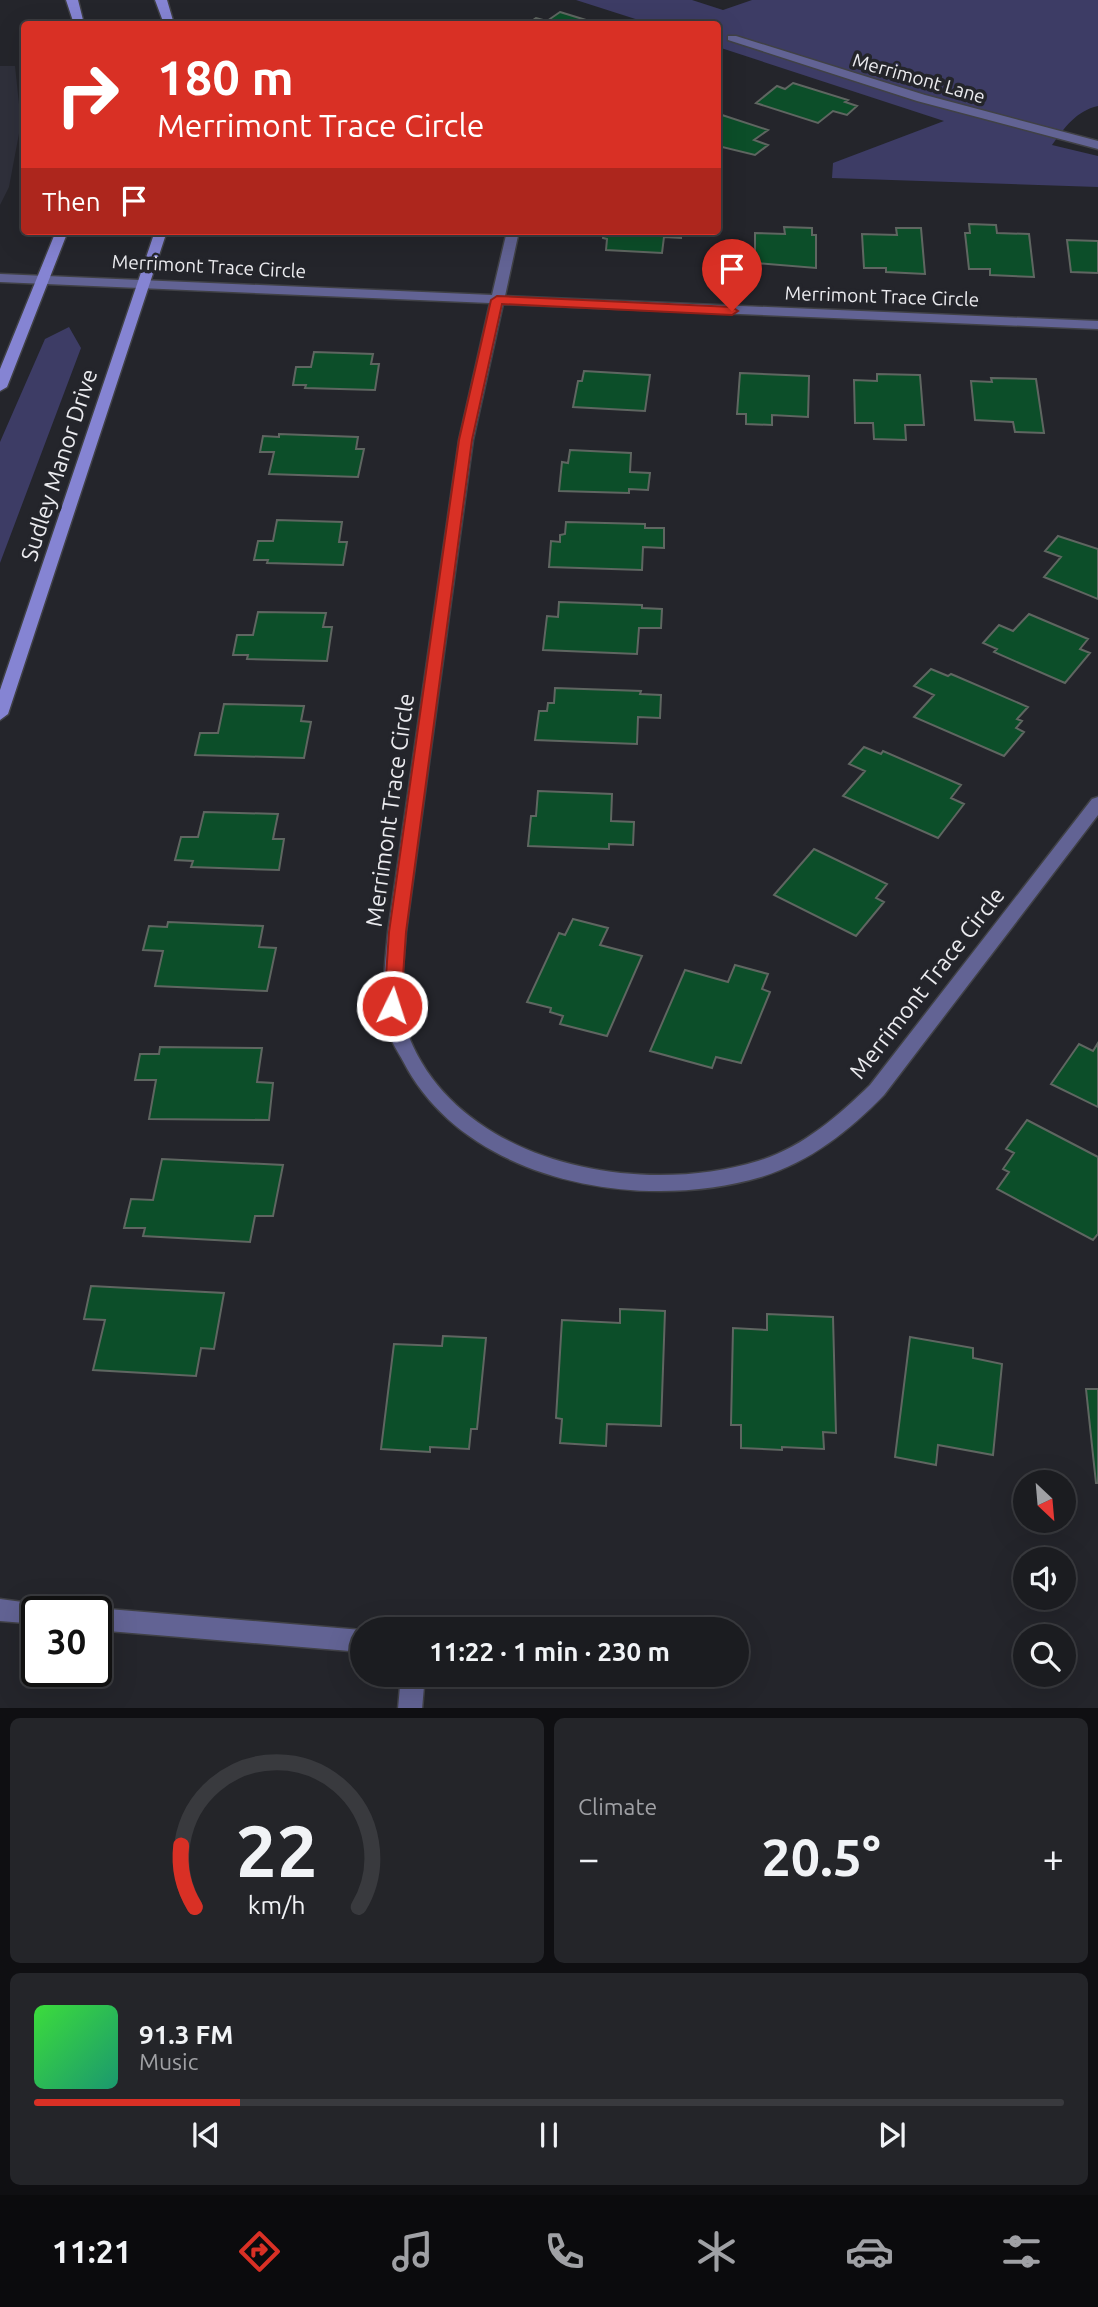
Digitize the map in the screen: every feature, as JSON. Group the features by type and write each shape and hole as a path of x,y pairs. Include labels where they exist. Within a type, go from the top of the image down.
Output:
{"main road":[{"path":"72,0 78,21"},
{"path":"162,0 168,21"},
{"path":"0,387 61,235"},
{"name":"Sudley Manor Drive","path":"0,714 160,235"}],"street":[{"name":"Merrimont Lane","path":"732,38 909,95 1098,145"},
{"path":"497,300 512,235"},
{"name":"Merrimont Trace Circle","path":"0,278 1098,325"},
{"name":"Merrimont Trace Circle","path":"497,300 466,440 397,932 392,1006 400,1037 416,1069 441,1101 476,1131 508,1150 544,1165 624,1184 669,1185 713,1181 761,1169 803,1151 834,1132 877,1090 1098,803"},
{"path":"0,1610 21,1612"},
{"path":"112,1620 350,1640"},
{"path":"410,1708 412,1687"}],"shaded area":[{"path":"576,0 692,0 723,10 752,0 1098,0 1098,106 1077,116 1052,145 1098,156 1098,187 832,178 833,163 944,121 721,48 721,21 642,21"},
{"path":"0,66 15,66 21,123 9,187 0,205"},
{"path":"69,327 81,348 0,563 0,442 45,339"}],"building":[{"path":"560,12 589,21 547,21"},
{"path":"793,83 848,100 845,102 857,106 847,115 833,111 818,123 756,103 777,86 785,89"},
{"path":"721,116 768,130 754,140 768,145 755,155 721,147"},
{"path":"969,224 996,225 997,233 1029,234 1034,277 990,275 990,269 969,269 965,233 970,233"},
{"path":"784,227 812,228 812,235 816,235 816,268 755,263 755,233 785,234"},
{"path":"896,228 921,228 925,274 886,272 886,268 864,268 862,234 897,235"},
{"path":"603,235 681,235 681,238 664,237 662,253 606,250 607,239 603,238"},
{"path":"1067,240 1098,241 1098,273 1071,272"},
{"path":"314,352 373,354 371,364 379,364 375,390 305,388 306,385 293,385 296,367 311,367"},
{"path":"584,371 650,375 645,411 573,407 578,381 582,381"},
{"path":"740,373 809,376 808,417 772,415 772,425 746,424 746,414 737,414"},
{"path":"877,374 920,375 924,425 905,425 906,440 874,439 873,423 855,423 854,380 877,381"},
{"path":"991,378 1036,379 1044,433 1015,432 1013,422 975,420 971,381 992,382"},
{"path":"279,434 358,437 356,449 364,449 358,477 269,474 274,452 260,452 263,436 279,437"},
{"path":"570,450 631,453 630,472 650,473 648,490 629,489 629,493 559,491 562,462 568,463"},
{"path":"277,520 342,522 339,542 347,542 343,565 267,563 268,560 254,560 258,541 273,541"},
{"path":"566,522 645,524 645,528 664,528 664,548 643,547 642,570 549,567 551,541 560,542 560,535 565,534"},
{"path":"1058,536 1098,549 1098,599 1044,577 1061,557 1045,551"},
{"path":"559,602 642,605 642,608 662,609 661,628 639,628 637,654 543,650 547,616 558,617"},
{"path":"258,612 326,613 323,627 332,627 327,661 247,659 248,655 233,655 237,635 253,635"},
{"path":"1029,614 1088,639 1080,649 1090,653 1065,683 994,652 997,649 983,643 999,625 1013,631"},
{"path":"931,669 948,676 951,674 1028,707 1017,719 1022,721 1016,728 1024,732 1004,756 914,717 934,695 914,686"},
{"path":"555,688 641,691 640,694 661,695 660,718 638,717 637,744 535,740 539,711 547,711 548,703 554,703"},
{"path":"224,704 304,706 301,721 311,722 304,758 195,755 200,733 218,733"},
{"path":"864,747 881,754 883,751 961,785 951,798 964,804 938,838 843,796 865,771 849,764"},
{"path":"538,791 612,794 611,821 634,822 633,845 609,844 609,849 528,846 531,816 536,816"},
{"path":"204,812 278,814 273,839 284,839 279,870 191,867 193,861 175,860 181,837 198,837"},
{"path":"814,849 887,884 876,898 884,902 856,936 774,895"},
{"path":"573,919 608,928 600,945 642,956 607,1036 560,1024 563,1016 550,1012 551,1008 527,1002 559,933 565,935"},
{"path":"168,922 263,926 259,947 276,948 267,991 155,986 163,951 143,950 149,926 167,927"},
{"path":"735,965 768,974 762,989 770,992 741,1063 716,1057 712,1068 650,1051 685,970 728,982"},
{"path":"1098,1043 1098,1107 1051,1084 1079,1044 1093,1051"},
{"path":"160,1047 262,1048 257,1082 273,1083 269,1120 149,1119 156,1080 135,1080 140,1054 159,1054"},
{"path":"1027,1120 1098,1157 1098,1234 1093,1240 997,1189 1009,1172 1003,1169 1014,1153 1006,1149"},
{"path":"162,1159 283,1165 273,1216 255,1216 250,1242 143,1236 145,1228 124,1228 131,1199 153,1200"},
{"path":"91,1286 224,1293 214,1349 201,1348 196,1376 93,1370 105,1320 84,1319"},
{"path":"620,1309 665,1311 661,1426 607,1424 606,1446 560,1443 562,1419 556,1418 562,1320 620,1323"},
{"path":"767,1314 833,1317 836,1433 823,1432 824,1449 741,1448 741,1425 731,1425 733,1328 767,1330"},
{"path":"443,1336 486,1338 477,1429 471,1429 469,1449 430,1447 430,1452 381,1449 394,1344 442,1346"},
{"path":"910,1337 973,1348 973,1358 1002,1364 993,1455 938,1445 936,1465 895,1457"},
{"path":"1086,1389 1098,1389 1098,1483 1096,1483"}],"route":[{"path":"392,1006 397,932 466,440 497,300 732,311"}]}
